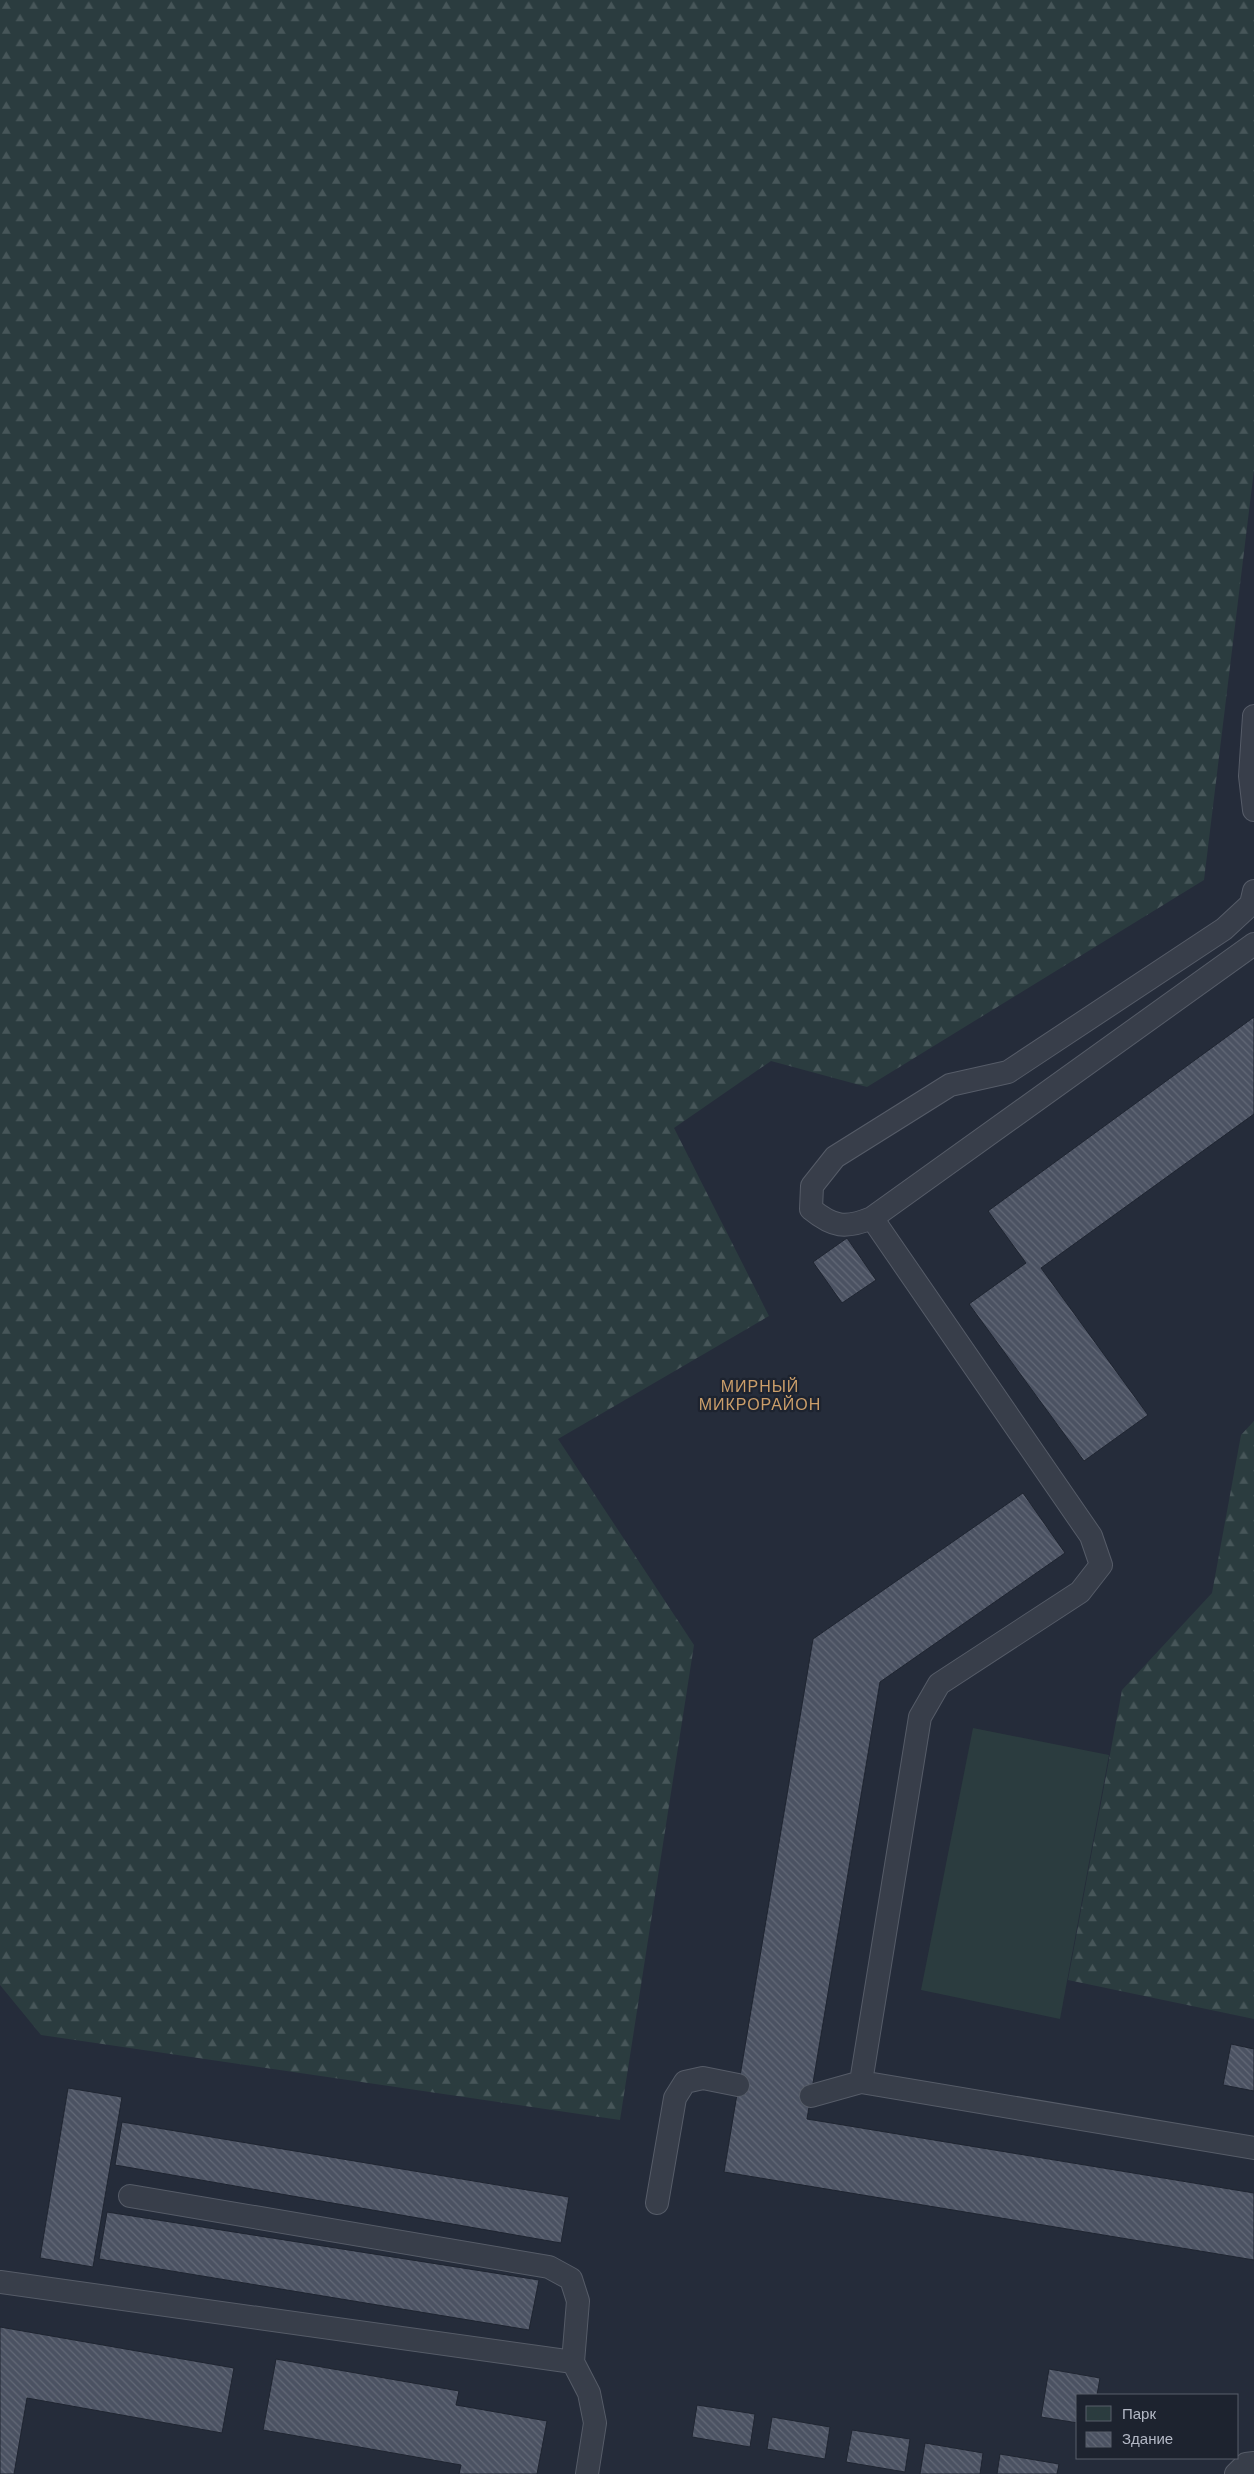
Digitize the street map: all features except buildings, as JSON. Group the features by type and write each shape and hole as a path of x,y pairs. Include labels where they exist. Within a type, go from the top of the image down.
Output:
{"lane":[{"path":"1254,716 1250,776 1254,810"},
{"path":"1254,891 1250,904 1224,929 1008,1072 950,1084 836,1157 812,1186 811,1209 828,1223 856,1224 872,1218 1254,944"},
{"path":"861,2082 920,1717 939,1684 1080,1592 1101,1565 1091,1536 872,1218"},
{"path":"657,2203 675,2098 684,2082 703,2078 738,2084"},
{"path":"811,2096 861,2082 1254,2148"},
{"path":"130,2196 549,2267 571,2280 578,2301 573,2362 589,2393 595,2423 587,2474"},
{"path":"0,2282 573,2362"},
{"path":"1236,2474 1246,2464 1254,2463"}],"green space":[{"path":"0,0 1254,0 1254,470 1204,880 867,1087 771,1061 674,1128 769,1316 558,1439 694,1645 620,2120 41,2035 0,1985"},
{"path":"1254,1421 1254,2019 1068,1980 1122,1690 1212,1593 1241,1435"},
{"path":"973,1728 1109,1755 1060,2019 921,1990"}],"district":[{"name":"МИРНЫЙ МИКРОРАЙОН","path":"760,1395"}]}
